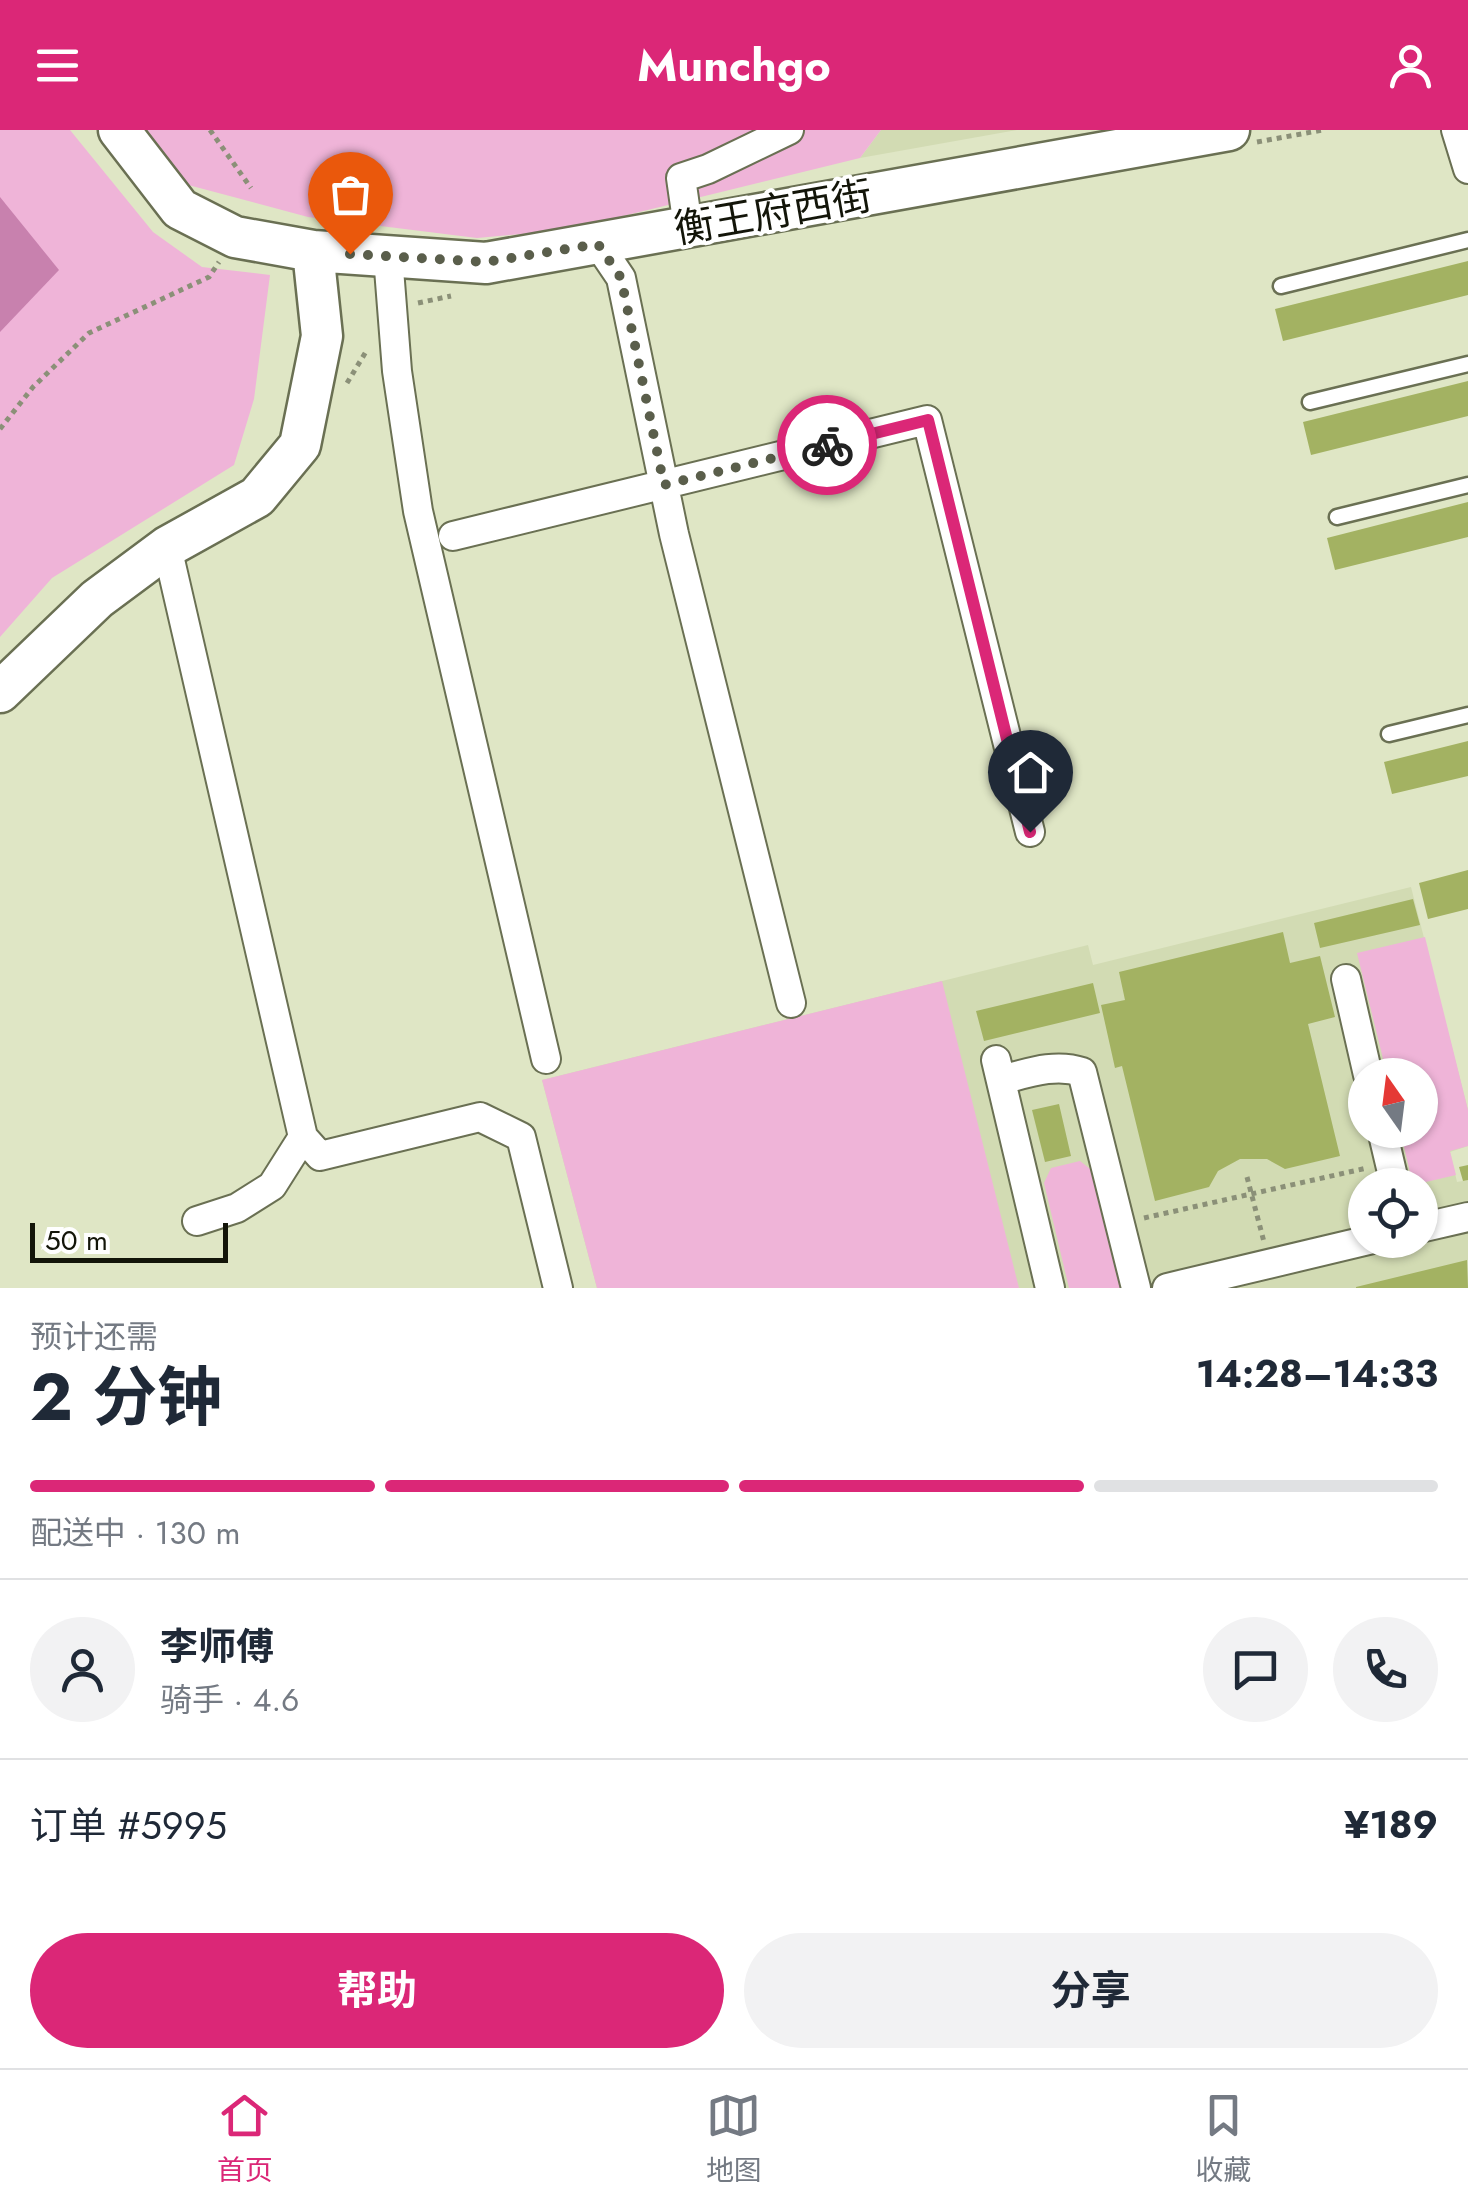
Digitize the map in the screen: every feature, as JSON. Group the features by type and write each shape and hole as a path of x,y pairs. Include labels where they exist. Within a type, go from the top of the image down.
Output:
{"street":[{"name":"衡王府西街","path":"118,130 180,208 236,237 313,251 486,262 1230,130"},
{"path":"688,228 681,178 708,170 789,130"},
{"path":"1456,130 1468,170"},
{"path":"598,244 621,278 664,485 791,1003"},
{"path":"0,692 97,599 167,547 257,497 300,445 322,336 313,251"},
{"path":"388,256 397,371 418,511 546,1058"},
{"path":"454,536 928,420 1030,832"},
{"path":"167,547 303,1137 320,1156 480,1117 521,1137 558,1288"},
{"path":"1346,979 1364,1058"},
{"path":"1050,1288 999,1070 1068,1067 1082,1072 1136,1288"},
{"path":"197,1221 237,1208 272,1186 303,1137"},
{"path":"1438,1224 1468,1217"},
{"path":"1167,1288 1272,1276 1348,1248"}],"lane":[{"path":"1281,286 1468,240"},
{"path":"1310,402 1468,364"},
{"path":"1337,517 1468,485"},
{"path":"1389,734 1468,715"}],"path":[{"path":"210,130 251,188"},
{"path":"0,429 33,387 88,333 210,277 236,237"},
{"path":"1247,1176 1272,1276"},
{"path":"1120,1224 1252,1194 1348,1180"}],"shaded area":[{"path":"0,130 70,130 153,232 202,267 270,275 254,399 234,465 52,578 0,637"},
{"path":"137,130 881,130 860,158 566,230 477,238 308,217 177,182"},
{"path":"881,130 1017,130 860,158"},
{"path":"0,197 59,270 0,332"},
{"path":"1411,887 1468,1110 1468,1146 1450,1152 1457,1182 1468,1180 1468,1288 597,1288 542,1080 1088,945 1093,965"},
{"path":"1425,937 1468,1110 1468,1146 1450,1151 1456,1175 1438,1179 1438,1168 1409,1168 1404,1148 1438,1148 1438,1058 1383,1058 1357,953"},
{"path":"942,981 1019,1288 597,1288 542,1080"},
{"path":"1080,1161 1094,1172 1121,1288 1069,1288 1044,1183 1051,1168"}],"building":[{"path":"1468,261 1468,295 1283,341 1275,309"},
{"path":"1468,381 1468,416 1311,455 1303,422"},
{"path":"1468,502 1468,537 1335,570 1327,538"},
{"path":"1468,741 1468,776 1392,794 1384,762"},
{"path":"1468,870 1468,909 1428,919 1419,883"},
{"path":"1413,899 1420,925 1320,948 1314,923"},
{"path":"1283,932 1290,963 1320,956 1335,1017 1308,1024 1340,1156 1285,1169 1267,1159 1240,1159 1218,1171 1209,1187 1155,1201 1122,1066 1115,1068 1101,1005 1125,1000 1119,972"},
{"path":"1093,983 1100,1013 984,1041 976,1011"},
{"path":"1059,1104 1071,1156 1045,1162 1032,1110"},
{"path":"1468,1165 1468,1180 1463,1181 1459,1167"},
{"path":"1467,1260 1468,1288 1356,1288 1356,1287"}],"way so far":[{"path":"350,254 486,262 598,244 621,278 664,485 827,445"}],"route":[{"path":"827,445 928,420 1030,832"}]}
